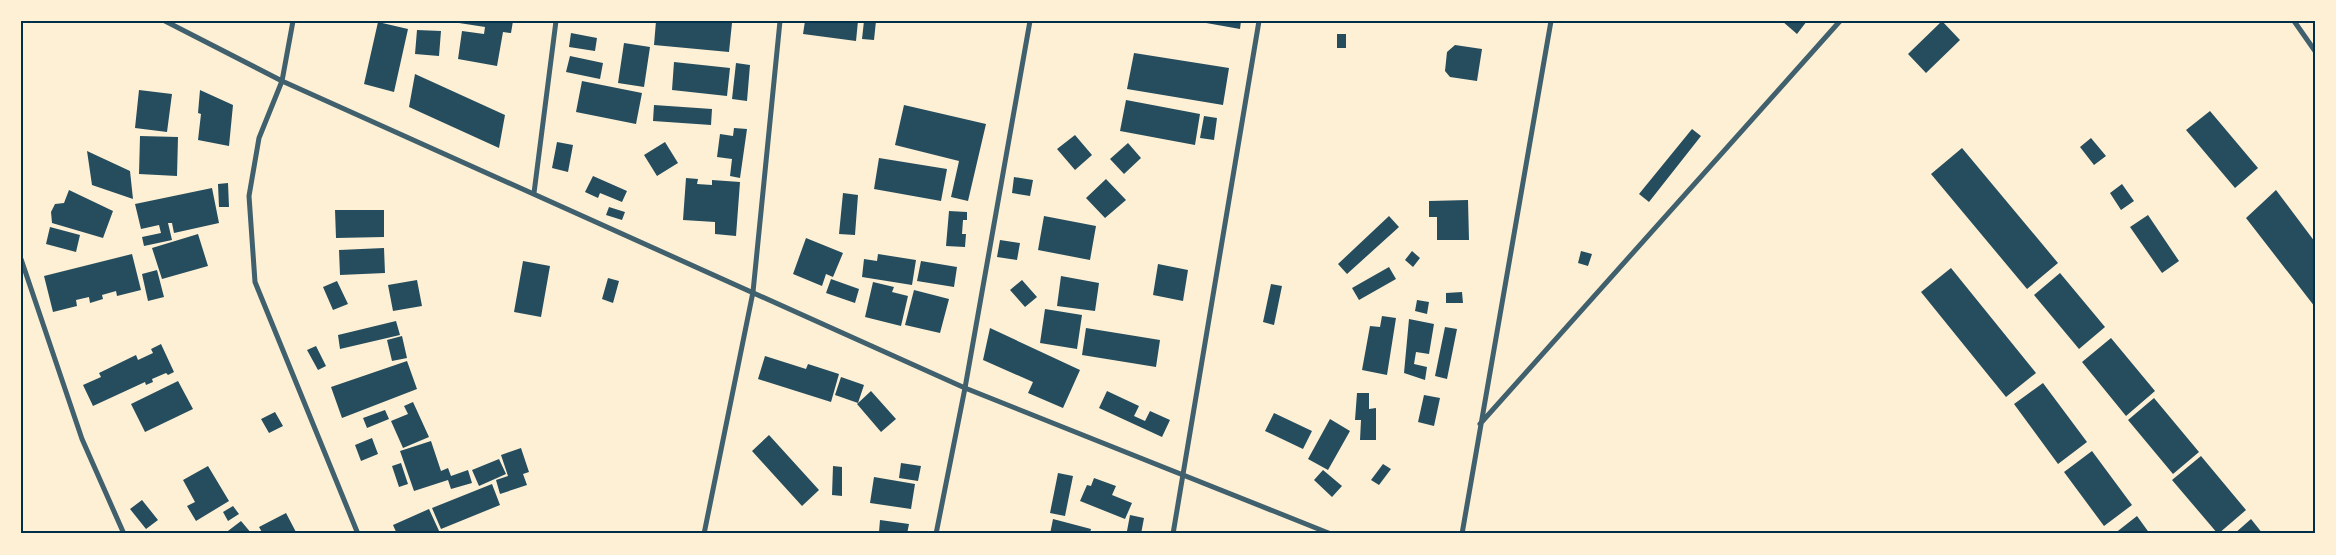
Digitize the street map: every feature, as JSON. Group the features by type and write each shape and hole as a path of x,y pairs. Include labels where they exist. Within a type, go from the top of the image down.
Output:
{"street":[{"path":"165,21 282,82 534,193 965,388 1331,534"},
{"path":"293,21 282,82 259,138 249,196 255,282 358,534"},
{"path":"534,193 556,21"},
{"path":"704,534 753,292 780,21"},
{"path":"936,534 965,388 1030,21"},
{"path":"1173,534 1258,21"},
{"path":"1462,534 1551,21"},
{"path":"1480,424 1840,21"},
{"path":"2294,21 2315,51"},
{"path":"21,259 82,439 124,534"}],"building":[{"path":"460,21 513,21 511,33 503,32 497,66 458,59 462,31 484,34 485,27 459,23"},
{"path":"656,21 732,23 729,52 654,45"},
{"path":"805,21 858,21 856,41 803,34"},
{"path":"864,21 876,21 874,40 862,39"},
{"path":"1195,21 1241,21 1240,29"},
{"path":"1782,21 1807,21 1797,34"},
{"path":"1942,21 1960,40 1926,73 1908,54"},
{"path":"378,22 408,29 394,92 364,84"},
{"path":"417,30 441,31 439,56 415,54"},
{"path":"571,33 597,38 595,51 569,47"},
{"path":"1337,34 1346,34 1346,48 1337,48"},
{"path":"624,43 650,47 644,87 618,83"},
{"path":"1455,45 1482,49 1477,81 1450,77 1445,71 1447,52"},
{"path":"1134,53 1229,68 1223,105 1127,89"},
{"path":"570,56 603,63 600,79 566,72"},
{"path":"674,62 730,68 727,96 672,90"},
{"path":"736,63 750,65 747,101 732,99"},
{"path":"415,74 505,115 499,148 409,107"},
{"path":"582,81 642,93 636,124 576,112"},
{"path":"139,90 172,94 167,132 135,128"},
{"path":"200,90 233,105 229,146 198,140 201,114 198,113"},
{"path":"1126,100 1200,114 1195,145 1120,131"},
{"path":"654,105 712,109 711,125 653,121"},
{"path":"904,105 986,124 968,201 951,197 959,161 895,145"},
{"path":"2210,111 2258,168 2235,188 2186,130"},
{"path":"1204,116 1217,118 1214,140 1200,138"},
{"path":"734,128 747,129 740,178 730,176 732,159 717,157 720,134 733,136"},
{"path":"1692,129 1701,136 1649,202 1639,194"},
{"path":"1075,135 1092,155 1075,170 1057,149"},
{"path":"140,136 178,137 177,176 139,174"},
{"path":"2091,138 2106,156 2094,165 2080,147"},
{"path":"557,142 573,145 568,172 552,168"},
{"path":"665,142 678,163 657,176 644,155"},
{"path":"1128,143 1141,158 1124,174 1110,159"},
{"path":"1962,148 2058,263 2027,289 1931,174"},
{"path":"87,151 130,171 133,199 92,185"},
{"path":"879,158 947,169 941,201 874,189"},
{"path":"593,176 627,191 622,202 600,193 598,198 585,192"},
{"path":"1014,177 1033,180 1030,196 1012,193"},
{"path":"686,178 698,179 697,184 712,185 712,180 740,182 736,236 715,234 715,222 683,220"},
{"path":"1106,179 1126,200 1105,218 1086,198"},
{"path":"228,183 229,207 219,207 218,184"},
{"path":"2122,184 2134,201 2121,210 2110,193"},
{"path":"212,188 219,223 174,233 172,223 168,223 172,240 144,246 142,237 161,233 159,225 141,229 135,204"},
{"path":"69,190 113,211 103,238 52,223 51,212 55,204 64,203"},
{"path":"2276,190 2315,242 2315,307 2246,218"},
{"path":"843,193 858,195 855,235 839,234"},
{"path":"1468,200 1469,240 1437,240 1437,217 1429,217 1429,201"},
{"path":"609,207 625,212 622,220 606,215"},
{"path":"335,210 384,210 384,237 336,238"},
{"path":"949,211 967,212 967,220 963,220 962,234 966,234 965,247 946,246"},
{"path":"2148,215 2179,261 2162,273 2130,227"},
{"path":"1044,216 1096,226 1090,260 1038,250"},
{"path":"1389,216 1399,227 1347,274 1338,264"},
{"path":"50,227 80,235 76,252 46,244"},
{"path":"198,234 208,266 162,279 152,248"},
{"path":"806,238 843,253 833,277 826,274 822,286 793,274"},
{"path":"1000,240 1020,243 1017,260 997,257"},
{"path":"384,248 385,273 340,275 339,250"},
{"path":"1412,251 1420,258 1413,267 1405,260"},
{"path":"1581,251 1592,254 1588,266 1578,263"},
{"path":"132,254 141,290 117,296 116,291 102,295 103,299 90,303 89,297 76,300 77,306 53,312 44,276"},
{"path":"878,254 916,260 912,285 862,277 864,259 877,261"},
{"path":"523,261 550,266 541,317 514,312"},
{"path":"921,261 957,267 954,287 917,281"},
{"path":"1158,264 1188,270 1183,301 1153,295"},
{"path":"1389,267 1396,279 1359,300 1352,288"},
{"path":"1951,268 2036,373 2006,397 1921,292"},
{"path":"157,270 164,297 148,301 142,274"},
{"path":"2060,273 2105,327 2079,349 2034,295"},
{"path":"1061,276 1099,283 1095,311 1057,306"},
{"path":"608,278 619,281 613,303 602,299"},
{"path":"831,279 859,289 855,303 826,293"},
{"path":"417,280 422,306 393,311 388,285"},
{"path":"1022,280 1037,297 1025,307 1010,290"},
{"path":"337,281 348,304 333,310 323,287"},
{"path":"873,282 894,287 892,292 908,296 901,326 865,317"},
{"path":"1271,284 1282,286 1274,325 1263,322"},
{"path":"914,290 949,299 940,333 905,325"},
{"path":"1462,292 1463,303 1446,303 1446,293"},
{"path":"1417,300 1429,302 1427,314 1415,311"},
{"path":"1045,309 1082,315 1077,349 1040,343"},
{"path":"1382,316 1396,318 1387,375 1362,370 1370,326 1380,327"},
{"path":"1409,319 1434,324 1429,354 1416,352 1414,364 1427,367 1425,380 1404,373"},
{"path":"396,321 400,335 340,349 338,335"},
{"path":"1445,327 1457,329 1447,379 1435,376"},
{"path":"990,328 1080,370 1063,408 1028,393 1033,382 983,360"},
{"path":"1086,328 1160,340 1156,367 1082,355"},
{"path":"402,336 407,358 392,361 387,340"},
{"path":"2111,338 2155,391 2126,416 2082,362"},
{"path":"161,344 174,372 168,375 166,373 152,379 153,382 146,385 145,382 93,406 83,385 101,377 99,373 136,355 138,360 153,353 151,349"},
{"path":"316,346 326,366 318,370 307,350"},
{"path":"765,356 806,369 808,364 839,374 831,402 758,379"},
{"path":"407,361 417,389 342,418 331,387"},
{"path":"841,377 864,385 858,403 835,395"},
{"path":"178,381 193,409 145,432 131,404"},
{"path":"2043,383 2087,442 2058,464 2014,404"},
{"path":"871,391 896,419 881,432 857,404"},
{"path":"1107,391 1139,406 1134,416 1145,421 1150,411 1170,420 1162,437 1099,408"},
{"path":"1357,393 1369,393 1369,409 1376,408 1376,440 1360,440 1361,420 1355,420"},
{"path":"1424,395 1440,398 1434,426 1418,422"},
{"path":"2154,398 2199,452 2173,474 2128,420"},
{"path":"413,402 429,437 403,448 391,421 408,414 404,406"},
{"path":"385,410 389,419 367,428 363,418"},
{"path":"275,412 283,426 269,433 261,419"},
{"path":"1274,413 1312,431 1303,449 1265,431"},
{"path":"1330,419 1350,431 1328,470 1308,459"},
{"path":"769,435 819,490 802,506 752,451"},
{"path":"372,438 378,454 361,461 355,445"},
{"path":"431,441 441,471 448,468 451,476 468,470 472,483 451,489 448,480 414,491 400,451"},
{"path":"521,448 529,472 523,474 527,485 500,494 496,480 508,476 501,455"},
{"path":"2092,451 2132,505 2104,526 2064,472"},
{"path":"2201,456 2246,510 2218,534 2172,480"},
{"path":"499,459 506,474 479,486 472,470"},
{"path":"401,463 408,484 399,487 392,466"},
{"path":"901,463 921,466 918,481 899,478"},
{"path":"1383,464 1391,469 1379,485 1371,480"},
{"path":"208,466 229,501 196,521 187,506 195,502 183,480"},
{"path":"833,466 842,467 842,496 832,495"},
{"path":"1323,470 1342,486 1332,497 1314,480"},
{"path":"1058,473 1073,476 1065,516 1050,513"},
{"path":"874,477 915,484 911,509 870,503"},
{"path":"1094,478 1116,486 1112,495 1132,503 1125,519 1080,501 1087,485 1091,486"},
{"path":"492,484 500,505 441,529 432,508"},
{"path":"142,500 158,520 146,529 130,509"},
{"path":"233,506 239,514 228,521 223,512"},
{"path":"429,509 440,533 397,534 393,525"},
{"path":"286,513 297,534 263,534 259,527"},
{"path":"1130,515 1144,518 1141,534 1130,534 1130,531 1127,531"},
{"path":"2137,516 2150,534 2114,534"},
{"path":"1053,519 1091,529 1090,534 1050,534"},
{"path":"2251,519 2263,534 2234,534"},
{"path":"880,520 909,524 907,534 879,532"},
{"path":"241,521 252,534 224,534"}]}
